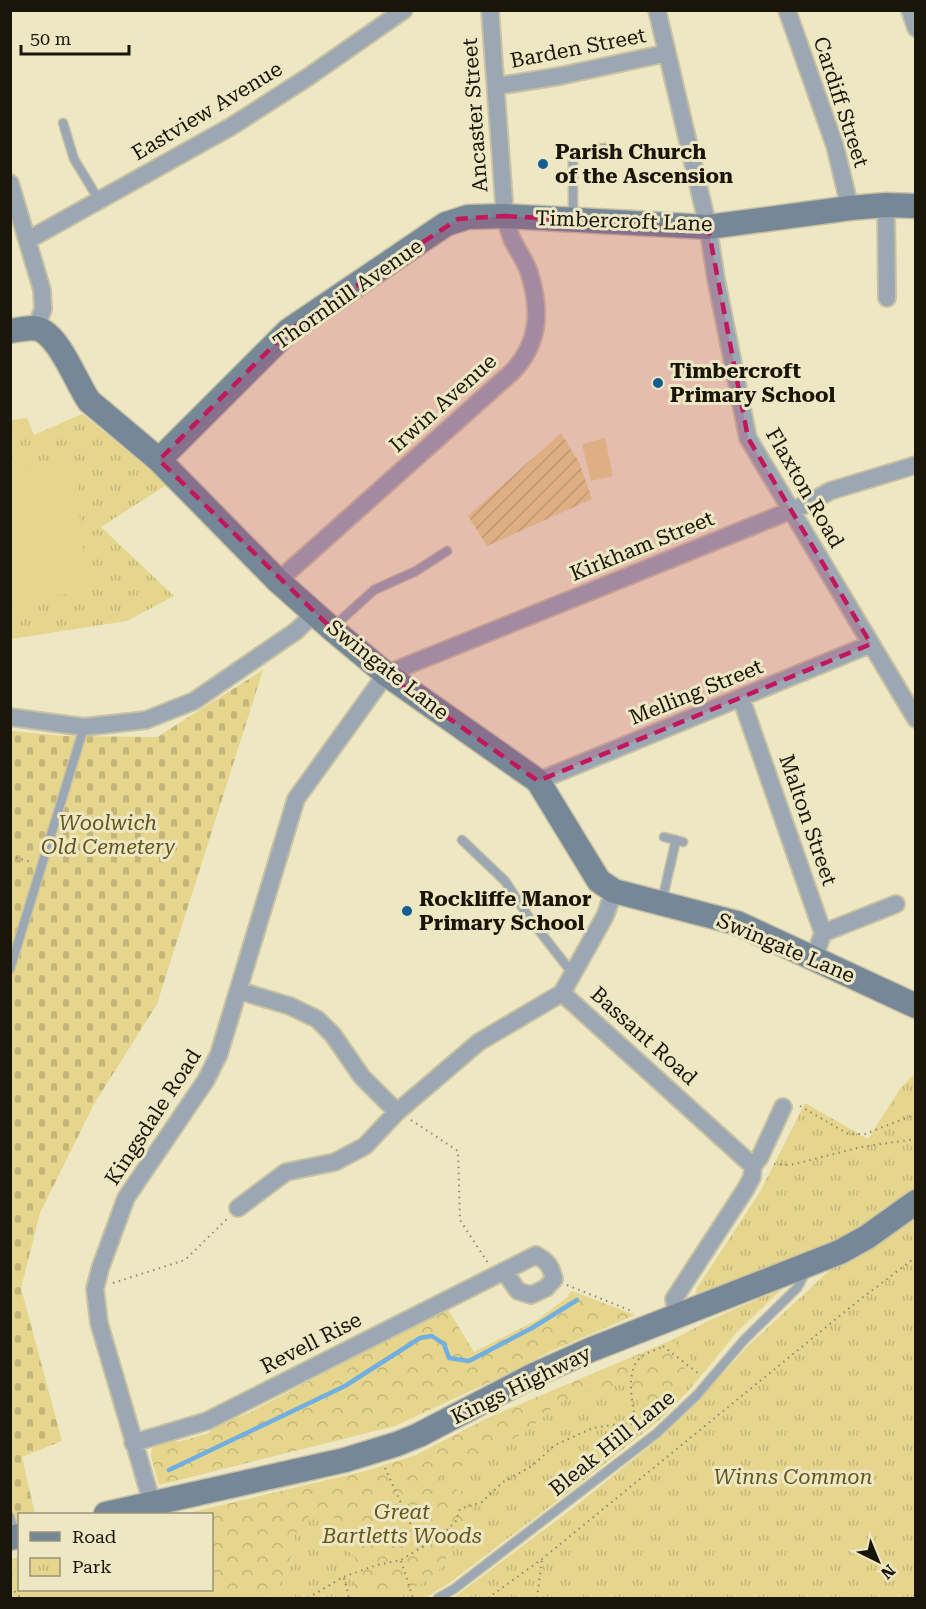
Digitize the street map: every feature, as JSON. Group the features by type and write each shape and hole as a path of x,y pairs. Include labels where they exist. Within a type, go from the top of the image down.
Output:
{"street":[{"name":"Eastview Avenue","path":"28,240 232,126 308,77 404,10"},
{"name":"Ancaster Street","path":"490,10 505,216"},
{"name":"Flaxton Road","path":"657,10 708,227 716,279 748,438 915,719"},
{"name":"Cardiff Street","path":"787,10 835,146 850,208"},
{"path":"910,10 915,28"},
{"name":"Barden Street","path":"497,86 560,76 667,53"},
{"path":"10,183 42,291 43,309 36,328 10,331"},
{"name":"Timbercroft Lane","path":"505,216 708,227 850,208 886,205 915,206"},
{"path":"886,205 887,298"},
{"name":"Thornhill Avenue","path":"159,460 288,331 446,224 468,217 505,216"},
{"name":"Irwin Avenue","path":"278,581 523,361 531,348 536,314 529,272 512,238 505,216"},
{"name":"Swingate Lane","path":"36,328 51,338 60,349 80,390 89,401 159,460 278,581 386,674 538,781 599,881 614,891 737,923 915,1006"},
{"name":"Kirkham Street","path":"386,674 807,504 830,491 915,465"},
{"path":"10,717 84,727 146,720 194,701 296,631 323,621"},
{"name":"Melling Street","path":"538,781 871,644"},
{"name":"Kingsdale Road","path":"152,1503 98,1317 95,1289 97,1279 126,1198 207,1080 219,1054 240,991 296,799 386,674"},
{"name":"Malton Street","path":"741,698 823,933"},
{"name":"Bassant Road","path":"614,891 605,916 562,993 753,1166"},
{"path":"814,958 823,933 897,904"},
{"path":"240,991 290,1006 317,1019 333,1035 362,1077 397,1112"},
{"path":"238,1208 286,1172 335,1162 366,1146 397,1112 479,1042 562,993"},
{"path":"677,1317 674,1299 745,1190 752,1177 753,1166 792,1107"},
{"name":"Kings Highway","path":"114,1513 345,1460 419,1435 532,1376 590,1350 643,1321 677,1317 840,1252 867,1237 915,1202"},
{"name":"Revell Rise","path":"133,1443 207,1421 536,1255 546,1260 552,1269 554,1279"},
{"path":"500,1273 518,1292 531,1295 546,1288 554,1279"}],"lane":[{"path":"63,123 74,159 99,200"},
{"path":"573,219 573,153 605,148"},
{"path":"323,621 374,590 416,572 447,551"},
{"path":"10,969 84,727"},
{"path":"662,903 680,841 664,837"},
{"path":"462,840 505,880 530,920 573,974"},
{"name":"Bleak Hill Lane","path":"438,1599 657,1433 708,1382 744,1340 797,1288 810,1265"}],"path":[{"path":"10,856 42,865"},
{"path":"792,1107 848,1134 865,1134 915,1114"},
{"path":"397,1112 458,1150 460,1220 500,1273"},
{"path":"772,1163 791,1165 861,1147 915,1139"},
{"path":"128,1279 185,1260 238,1208"},
{"path":"488,1599 915,1257"},
{"path":"554,1279 643,1321 664,1346 708,1382"},
{"path":"636,1424 631,1383 634,1368 641,1358 664,1346"},
{"path":"308,1599 343,1577 377,1565 401,1560 443,1534 456,1521 460,1509 482,1502 503,1482 532,1466 555,1445 593,1428 617,1424 636,1424 657,1433"},
{"path":"379,1450 388,1477 421,1547"},
{"path":"537,1599 542,1558"},
{"path":"401,1560 413,1599"},
{"path":"343,1577 349,1599"},
{"path":"10,1587 21,1599"}],"highlighted area":[{"path":"505,216 708,227 748,438 871,644 538,781 386,674 332,629 159,460 288,331 458,219"}],"green space":[{"path":"82,414 168,484 101,527 174,596 127,621 11,639 11,420 27,418 34,435"},
{"path":"561,433 579,462 592,499 487,546 468,516"},
{"path":"605,438 613,476 591,481 582,444"},
{"path":"74,464 88,592 11,600 11,471"},
{"name":"Woolwich Old Cemetery","path":"263,670 157,1004 94,1104 40,1213 21,1288 62,1441 22,1457 35,1513 18,1513 18,1522 11,1524 11,731 64,736 157,737"},
{"name":"Winns Common","path":"913,1075 915,1076 915,1598 453,1598 577,1505 662,1436 749,1345 830,1270 816,1250 695,1295 697,1288 760,1192 805,1103 868,1139 900,1089"},
{"path":"783,1288 738,1331 690,1389 662,1418 448,1584 425,1598 398,1598 436,1574 475,1517 467,1495 437,1479 519,1436 537,1423 554,1406 585,1390 624,1384 636,1393 642,1416 652,1420 690,1361 690,1354 672,1340 710,1320"},
{"path":"572,1291 635,1315 547,1353 514,1371 395,1426 159,1485 151,1453 154,1446 160,1442 171,1438 178,1442 209,1433 215,1426 249,1413 447,1308 474,1352 537,1320 569,1296 568,1294"},
{"name":"Great Bartletts Woods","path":"672,1340 691,1354 690,1361 652,1420 642,1416 636,1393 554,1406 537,1423 519,1436 438,1479 467,1495 475,1517 436,1574 398,1598 353,1598 354,1583 359,1567 353,1555 340,1543 340,1522 294,1536 289,1570 270,1598 11,1598 10,1559 18,1557 18,1591 213,1591 213,1513 188,1513 365,1471 416,1455 487,1418"},
{"path":"329,1513 340,1522 340,1543 353,1555 359,1567 354,1583 353,1598 270,1598 289,1570 294,1536 309,1516"}],"waterway":[{"path":"169,1470 345,1386 420,1338 432,1336 444,1344 449,1358 469,1361 532,1328 577,1300"}],"place":[{"name":"Parish Church of the Ascension","path":"543,164"},
{"name":"Timbercroft Primary School","path":"658,383"},
{"name":"Rockliffe Manor Primary School","path":"407,911"}]}
